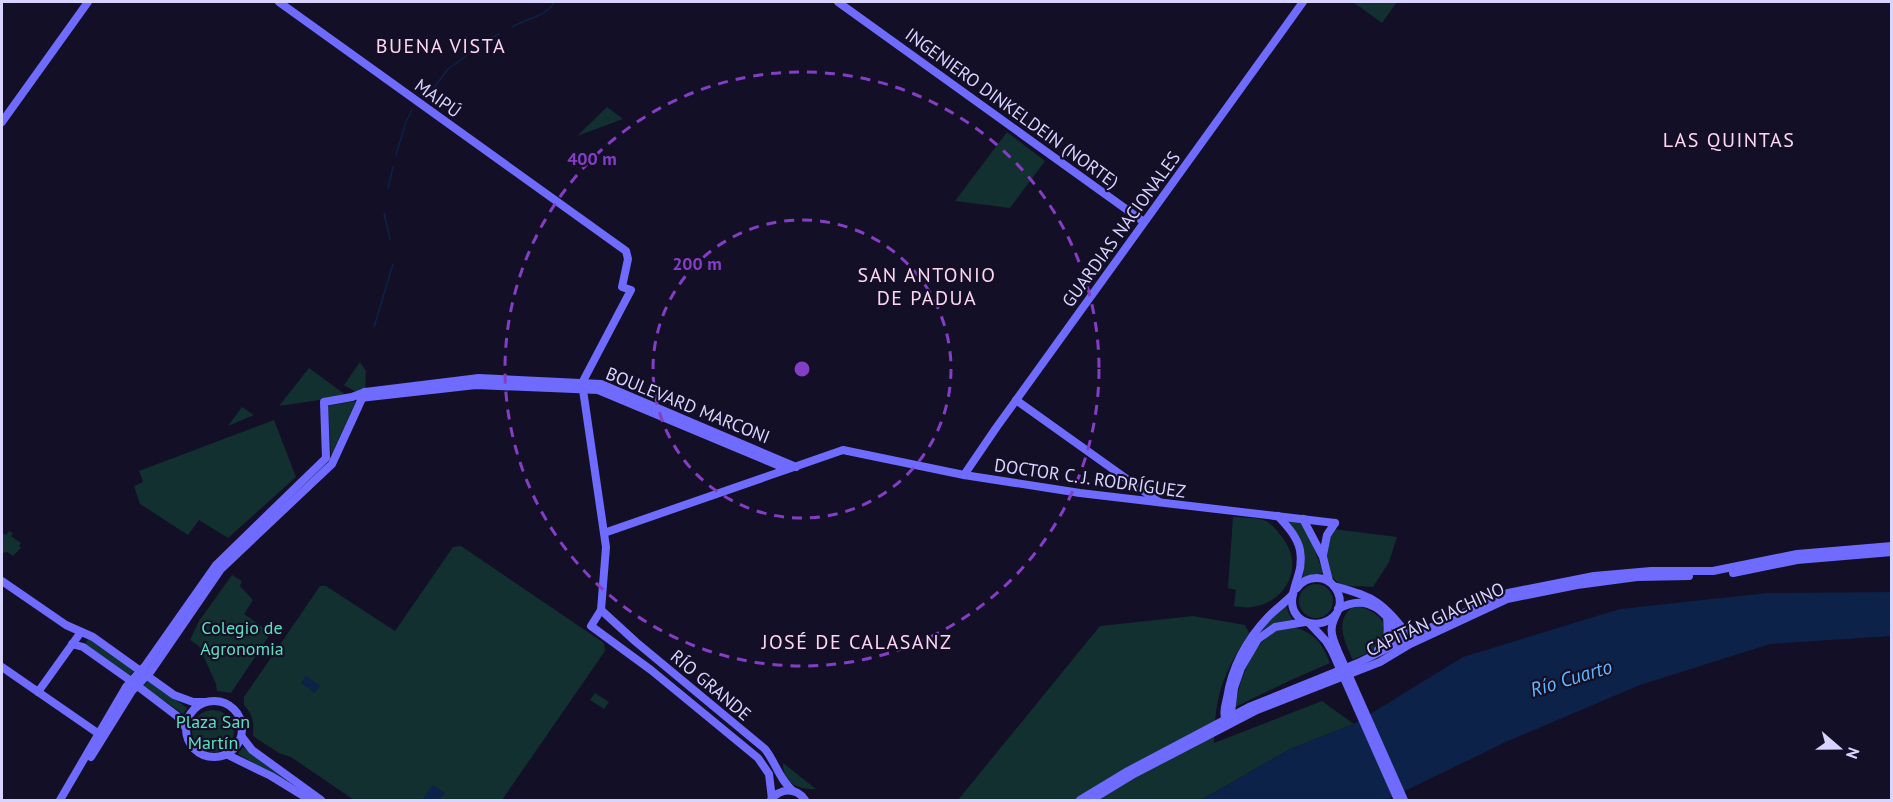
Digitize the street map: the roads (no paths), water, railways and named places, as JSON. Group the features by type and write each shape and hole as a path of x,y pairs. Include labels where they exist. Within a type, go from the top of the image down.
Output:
{"main road":[{"path":"2,122 88,2"},
{"name":"MAIPÚ","path":"279,2 626,251 628,259 622,286 631,290 582,386"},
{"name":"INGENIERO DINKELDEIN (NORTE)","path":"838,2 1144,222"},
{"name":"GUARDIAS NACIONALES","path":"964,476 1016,400 1303,2"},
{"name":"BOULEVARD MARCONI","path":"144,673 216,565 326,458 324,402 479,378 582,386 607,392 787,470"},
{"name":"BOULEVARD MARCONI","path":"582,386 601,384 609,386 796,466"},
{"path":"582,386 606,547 601,610"},
{"path":"60,801 99,734 221,569 332,464 363,395"},
{"path":"1016,400 1161,503"},
{"name":"DOCTOR C. J. RODRÍGUEZ","path":"796,466 843,450 964,476 1161,503 1335,523 1327,535 1323,557"},
{"path":"604,533 796,466"},
{"path":"1278,516 1293,532 1300,551 1301,564 1294,592 1293,608 1296,614 1334,650 1404,801"},
{"path":"1303,519 1323,557 1331,584 1339,596 1332,626 1334,650 1398,801"},
{"path":"1408,641 1508,593 1557,582 1651,571 1713,571 1797,554 1892,546"},
{"name":"CAPITÁN GIACHINO","path":"1091,801 1263,700 1358,663 1507,599 1577,585 1637,578 1724,574 1797,560 1892,552"},
{"path":"1229,722 1224,711 1230,680 1241,654 1267,618 1307,579 1322,578 1331,584 1364,593 1382,604 1408,641"},
{"path":"2,581 66,625 93,637 174,695 193,702 205,702 223,702 231,706 241,720 242,737 238,746 228,755 214,758 198,753 187,738 186,728 191,712 205,702"},
{"path":"1229,722 1234,688 1241,668 1258,639 1275,627 1328,622 1337,611 1359,601 1369,604 1386,617 1408,641"},
{"name":"RÍO GRANDE","path":"772,800 769,774 758,758 651,670 591,626 601,610 765,749 782,780 805,801"},
{"path":"1358,663 1382,648 1386,642 1388,627 1386,617"},
{"path":"38,692 81,632"},
{"name":"CAPITÁN GIACHINO","path":"1080,801 1128,771 1229,722 1380,662 1408,641"},
{"path":"72,644 83,646 177,716 186,728"},
{"path":"2,667 99,734"},
{"path":"66,801 134,684"},
{"path":"242,737 252,750 321,801"},
{"path":"228,755 271,776 310,801"},
{"path":"772,800 781,791 793,791"}],"water":[{"name":"Río Cuarto","path":"1891,592 1891,636 1770,644 1640,685 1508,741 1386,800 1201,800 1290,749 1354,724 1463,657 1620,609 1767,593"},
{"path":"306,676 320,686 315,693 301,683"},
{"path":"433,785 445,793 439,800 422,800"}],"waterway":[{"path":"512,27 542,14 554,2"},
{"path":"424,96 433,89 448,69 465,57 474,46 499,34"},
{"path":"396,155 412,110"},
{"path":"388,188 393,167"},
{"path":"384,213 390,239"},
{"path":"374,327 393,264"}],"district":[{"name":"BUENA VISTA","path":"441,46"},
{"name":"LAS QUINTAS","path":"1729,140"},
{"name":"SAN ANTONIO DE PADUA","path":"927,286"},
{"name":"JOSÉ DE CALASANZ","path":"857,642"}],"park label":[{"name":"Colegio de Agronomia","path":"242,637"},
{"name":"Plaza San Martín","path":"213,731"}]}
